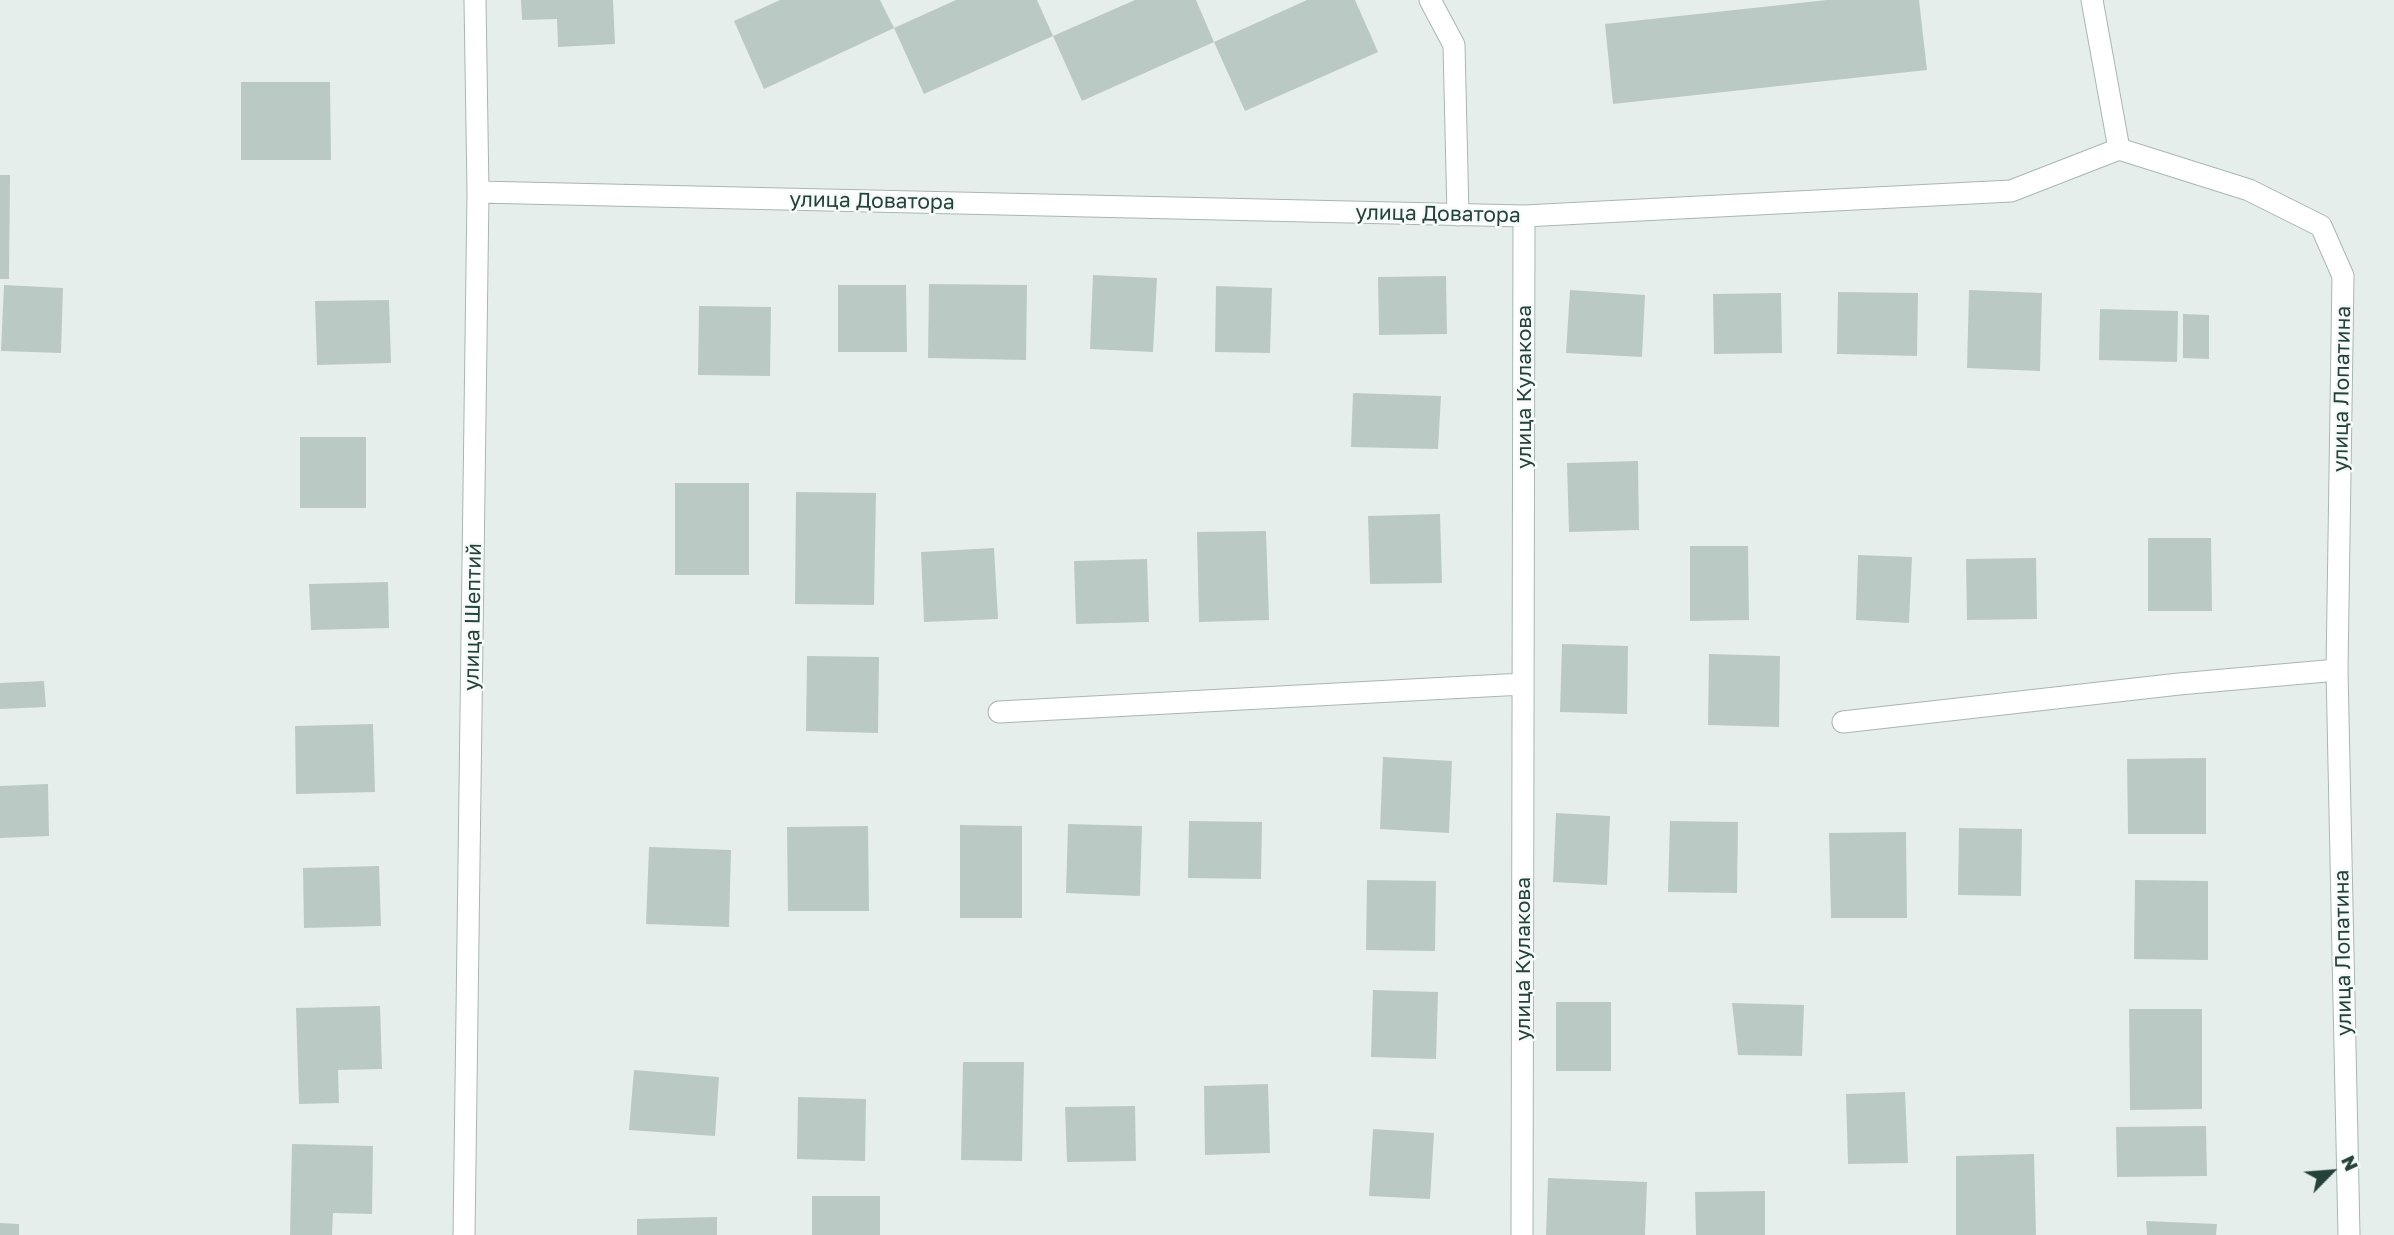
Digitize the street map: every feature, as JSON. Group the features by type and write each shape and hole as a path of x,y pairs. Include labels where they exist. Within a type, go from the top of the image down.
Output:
{"street":[{"name":"улица Шептий","path":"464,1235 478,192 475,0"},
{"path":"1430,0 1454,45 1458,215"},
{"path":"2092,0 2119,149"},
{"name":"улица Доватора","path":"478,192 1524,216 2011,191 2119,149"},
{"name":"улица Лопатина","path":"2119,149 2249,190 2321,226 2343,276 2337,670 2349,1235"},
{"name":"улица Кулакова","path":"1522,1235 1524,216"},
{"path":"1843,722 2179,684 2337,670"},
{"path":"999,712 1523,684"}],"building":[{"path":"521,0 613,0 615,44 558,47 557,19 522,20"},
{"path":"780,0 880,0 894,28 764,89 734,21"},
{"path":"956,0 1037,0 1053,36 924,94 894,28"},
{"path":"1135,0 1196,0 1214,42 1082,101 1053,36"},
{"path":"1307,0 1355,0 1378,52 1245,111 1214,42"},
{"path":"1827,0 1919,0 1927,70 1613,104 1605,24"},
{"path":"241,82 330,82 331,160 241,160"},
{"path":"0,175 10,175 9,279 0,279"},
{"path":"1093,275 1157,278 1153,352 1090,349"},
{"path":"1446,276 1447,334 1379,335 1378,277"},
{"path":"929,284 1027,285 1026,360 928,358"},
{"path":"4,285 63,288 61,353 1,351"},
{"path":"838,285 906,285 907,352 838,352"},
{"path":"1216,286 1272,288 1270,353 1215,352"},
{"path":"1570,290 1645,295 1642,357 1566,353"},
{"path":"1969,290 2042,293 2040,371 1967,368"},
{"path":"1838,292 1918,293 1917,356 1837,354"},
{"path":"1781,293 1782,353 1714,354 1713,294"},
{"path":"389,300 391,363 317,365 315,301"},
{"path":"699,306 771,307 770,376 698,375"},
{"path":"2100,309 2178,311 2177,362 2099,360"},
{"path":"2183,314 2209,315 2209,359 2183,358"},
{"path":"1353,393 1441,396 1438,449 1351,447"},
{"path":"300,437 366,437 366,508 300,508"},
{"path":"1638,461 1639,530 1569,532 1567,463"},
{"path":"675,483 749,483 749,575 675,575"},
{"path":"796,492 876,493 874,605 795,604"},
{"path":"1440,514 1442,583 1370,584 1368,516"},
{"path":"1266,531 1269,620 1199,622 1197,532"},
{"path":"2148,538 2211,538 2212,611 2148,611"},
{"path":"1690,546 1748,546 1749,620 1690,621"},
{"path":"994,548 998,619 924,622 921,552"},
{"path":"1858,555 1912,557 1909,623 1856,620"},
{"path":"2036,558 2037,619 1967,620 1966,559"},
{"path":"1147,559 1149,622 1076,624 1074,561"},
{"path":"388,582 389,628 311,630 309,584"},
{"path":"1562,644 1628,646 1627,714 1560,712"},
{"path":"1709,654 1780,656 1779,727 1708,725"},
{"path":"807,656 879,657 878,733 806,731"},
{"path":"44,681 46,707 0,709 0,683"},
{"path":"373,724 375,792 296,794 295,726"},
{"path":"1383,757 1452,761 1449,833 1380,829"},
{"path":"2206,758 2206,834 2128,834 2127,759"},
{"path":"48,784 49,836 0,838 0,786"},
{"path":"1556,813 1610,816 1607,885 1553,882"},
{"path":"1189,821 1262,822 1261,879 1188,878"},
{"path":"1670,821 1738,822 1737,893 1668,892"},
{"path":"1068,824 1142,826 1140,896 1066,893"},
{"path":"960,825 1022,826 1022,918 960,918"},
{"path":"868,826 869,911 788,911 787,827"},
{"path":"1959,828 2022,829 2021,896 1958,895"},
{"path":"1906,832 1907,918 1831,918 1829,833"},
{"path":"649,847 731,850 729,927 646,924"},
{"path":"379,866 381,926 304,928 303,868"},
{"path":"1367,880 1436,881 1435,951 1366,950"},
{"path":"2135,880 2208,881 2208,960 2134,959"},
{"path":"1373,990 1438,992 1436,1059 1371,1057"},
{"path":"1556,1002 1611,1002 1611,1071 1556,1071"},
{"path":"1732,1003 1804,1005 1802,1056 1738,1055"},
{"path":"380,1006 382,1069 338,1070 339,1103 299,1104 296,1008"},
{"path":"2129,1009 2202,1009 2202,1109 2130,1110"},
{"path":"963,1062 1024,1062 1022,1161 961,1160"},
{"path":"634,1070 719,1077 715,1136 629,1130"},
{"path":"1268,1084 1270,1153 1205,1155 1204,1086"},
{"path":"1905,1092 1908,1163 1848,1164 1846,1094"},
{"path":"798,1097 866,1099 865,1161 797,1159"},
{"path":"1135,1106 1136,1161 1067,1162 1065,1107"},
{"path":"2206,1126 2207,1176 2117,1177 2116,1127"},
{"path":"1373,1129 1434,1133 1430,1199 1369,1196"},
{"path":"292,1144 373,1146 372,1214 333,1213 332,1235 290,1235"},
{"path":"2034,1154 2036,1235 1956,1235 1956,1156"},
{"path":"1548,1178 1647,1182 1645,1235 1546,1235"},
{"path":"1765,1191 1765,1235 1696,1235 1695,1192"},
{"path":"812,1196 880,1196 880,1235 812,1235"},
{"path":"717,1217 717,1235 637,1235 637,1219"},
{"path":"2146,1221 2217,1224 2216,1235 2147,1235"},
{"path":"0,1223 19,1224 19,1235 0,1235"}]}
